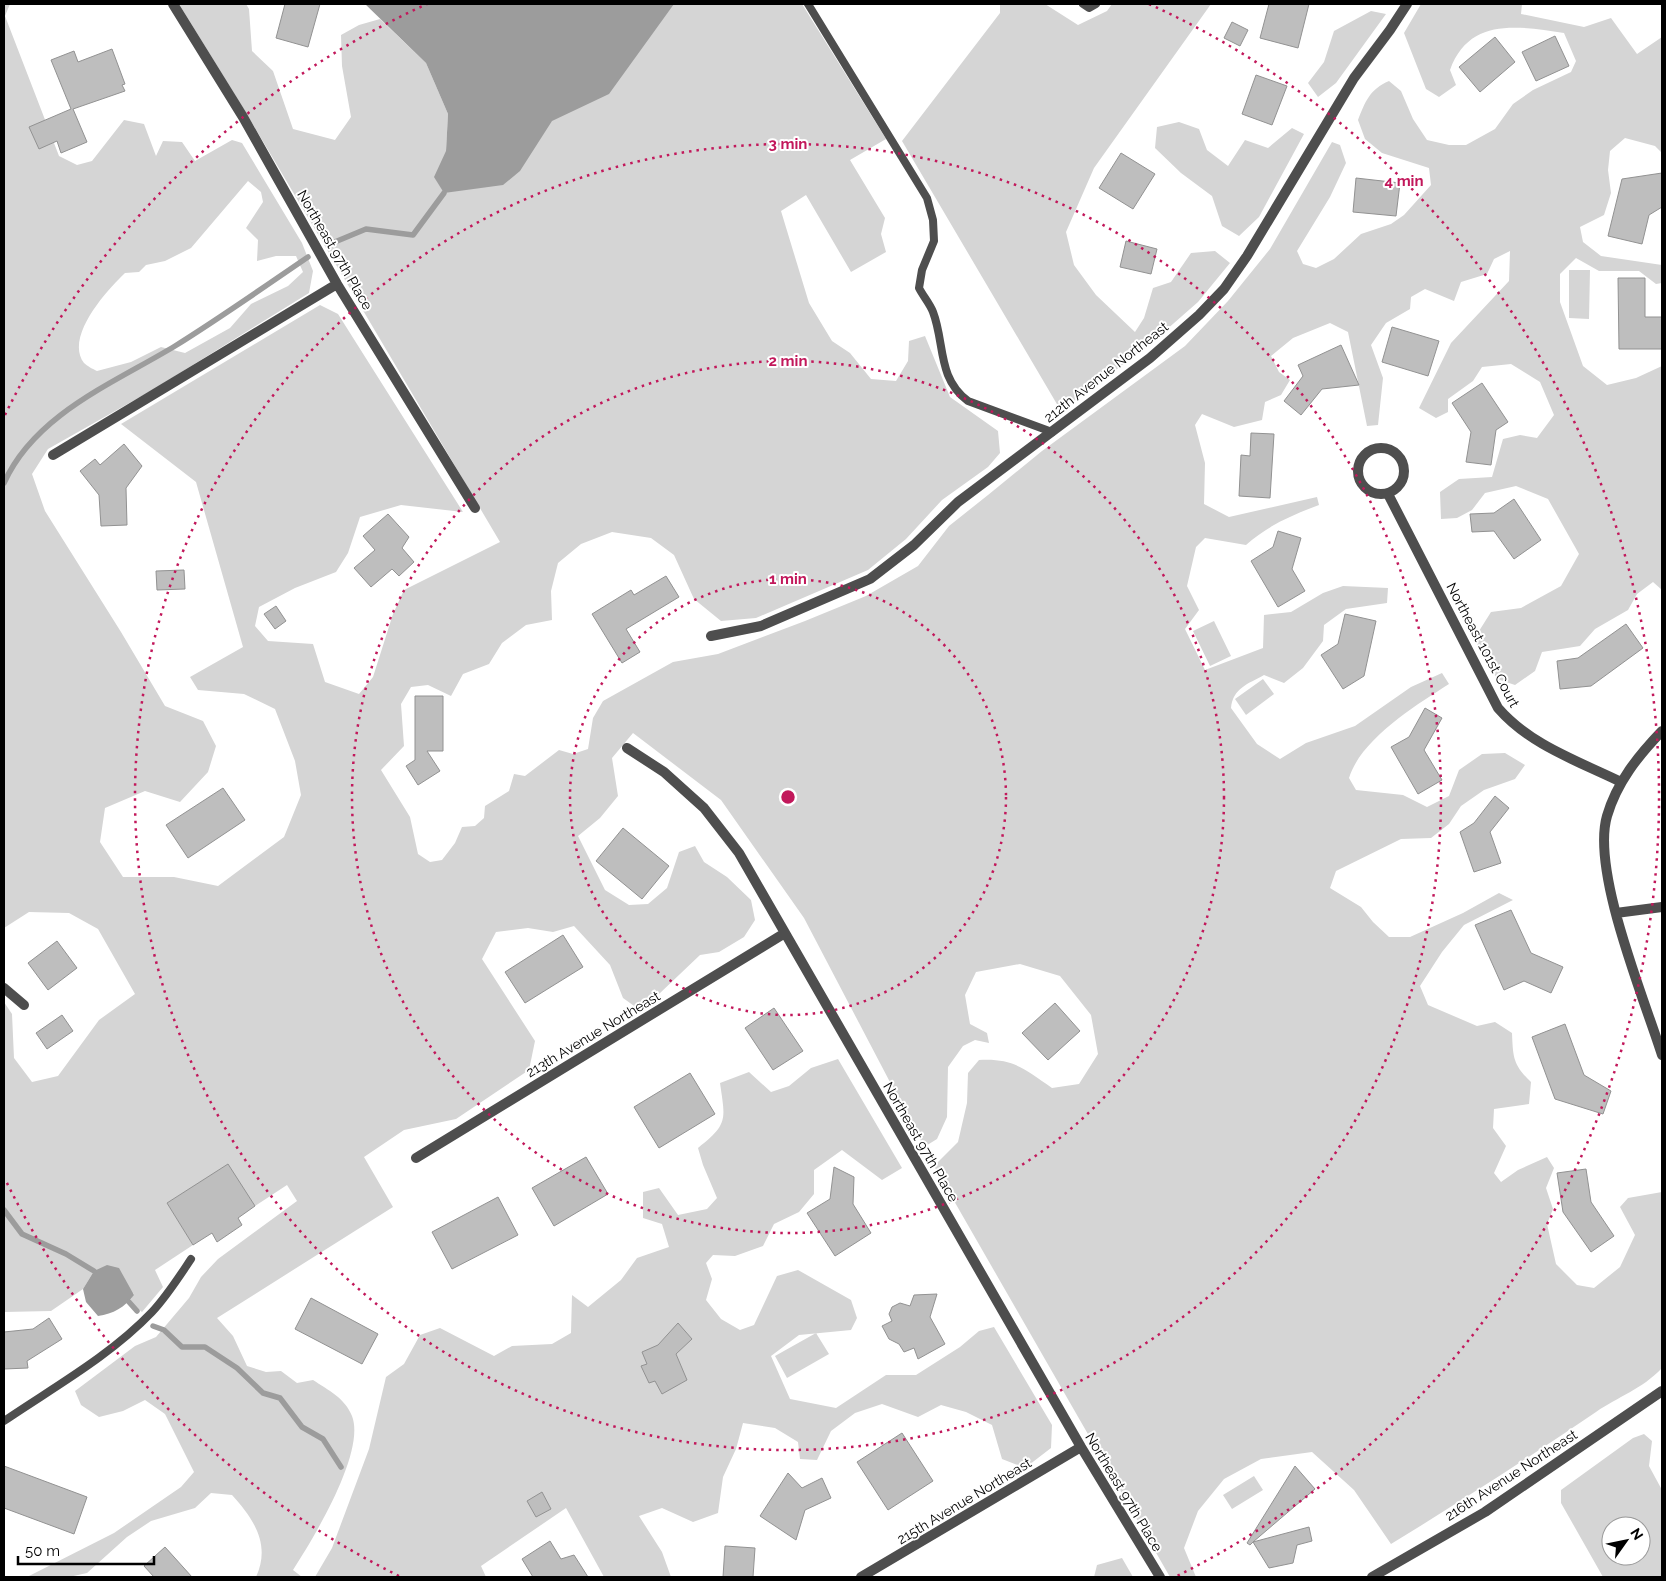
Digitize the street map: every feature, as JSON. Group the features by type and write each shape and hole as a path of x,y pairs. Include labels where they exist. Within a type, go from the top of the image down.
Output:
{"street":[{"name":"Northeast 97th Place","path":"173,4 243,117 337,284 475,508"},
{"name":"212th Avenue Northeast","path":"710,636 761,626 870,579 914,546 958,502 1150,358 1199,315 1224,289 1247,256 1354,78 1407,4"},
{"path":"54,455 337,284"},
{"path":"1386,448 1399,456 1403,463 1404,478 1400,485 1388,494 1380,495 1366,489 1358,476 1360,461 1371,450 1386,448"},
{"name":"Northeast 101st Court","path":"1388,494 1498,708 1512,724 1543,745 1621,782"},
{"path":"1662,731 1640,754 1621,782 1607,817 1604,854 1616,913 1662,1055"},
{"name":"Northeast 97th Place","path":"627,748 664,772 704,808 739,853 1081,1448 1160,1577"},
{"path":"1616,913 1662,907"},
{"name":"213th Avenue Northeast","path":"416,1158 785,933"},
{"path":"4,988 24,1006"},
{"name":"216th Avenue Northeast","path":"1372,1577 1485,1512 1662,1391"},
{"name":"215th Avenue Northeast","path":"861,1577 1081,1448"}],"lane":[{"path":"808,4 926,198 934,220 934,241 922,270 919,288 933,311 944,364 951,381 960,395 968,401 1052,432"},
{"path":"1083,4 1089,8 1096,4"},
{"path":"4,1421 102,1355 131,1332 166,1295 191,1259"}],"shaded area":[{"path":"4,4 10,4 5,16 59,156 77,165 92,161 124,120 144,124 156,156 163,141 182,142 195,161 232,140 242,143 302,243 313,271 309,293 154,389 48,449 32,474 45,511 165,706 203,721 216,746 208,772 180,802 145,791 105,808 100,842 123,877 174,877 218,886 284,837 301,795 295,761 275,709 244,694 198,690 190,677 243,647 196,482 121,424 320,305 338,314 463,512 401,505 360,517 348,553 336,572 295,588 259,607 255,626 268,641 313,644 325,682 359,694 373,677 393,614 404,590 500,542 248,116 179,4 246,4 249,9 252,51 273,71 293,129 335,140 351,117 342,66 341,35 359,25 380,19 426,63 448,114 446,151 540,128 669,4 802,4 886,139 850,160 885,218 881,234 886,252 851,272 806,195 781,211 809,303 832,341 850,353 871,379 896,381 908,361 909,341 925,336 950,397 998,431 1000,453 988,467 942,500 906,539 868,570 756,618 721,621 694,599 674,555 651,538 612,532 581,544 558,563 551,591 552,620 526,625 502,643 489,664 463,674 451,696 428,685 411,687 401,704 404,746 381,770 410,817 418,854 430,862 442,860 455,843 462,827 475,826 484,818 485,806 509,791 514,774 525,776 559,750 573,754 588,749 593,718 603,701 673,662 718,654 805,621 866,596 918,566 949,526 1042,451 1185,346 1228,301 1270,249 1332,142 1340,145 1346,163 1330,197 1297,251 1303,264 1316,268 1334,259 1361,234 1391,224 1404,215 1431,185 1429,168 1382,153 1365,139 1358,120 1366,102 1382,84 1389,81 1401,91 1413,119 1427,140 1449,145 1466,145 1495,129 1513,104 1533,90 1571,72 1576,61 1564,33 1529,28 1497,29 1482,33 1469,41 1458,53 1450,70 1456,85 1439,97 1426,89 1404,33 1421,4 1522,4 1521,14 1584,27 1611,18 1637,54 1662,37 1662,153 1655,146 1625,138 1610,151 1608,170 1611,193 1604,215 1580,227 1583,242 1601,256 1662,265 1662,283 1656,284 1639,271 1599,271 1576,258 1560,274 1560,302 1583,366 1607,385 1636,378 1662,366 1662,590 1653,582 1637,594 1628,610 1595,629 1580,646 1542,652 1535,671 1515,685 1497,679 1474,639 1491,612 1521,608 1561,586 1579,554 1548,499 1516,486 1485,493 1472,510 1457,518 1441,519 1440,492 1459,479 1492,477 1503,439 1520,435 1537,438 1554,415 1540,382 1511,364 1482,367 1473,381 1448,399 1448,412 1436,418 1419,408 1451,343 1509,281 1510,251 1494,259 1487,274 1461,282 1454,301 1425,289 1411,297 1410,309 1386,323 1371,345 1383,378 1378,425 1367,426 1348,332 1330,323 1293,338 1271,356 1279,372 1290,380 1281,395 1265,402 1262,420 1234,427 1202,414 1195,425 1205,463 1204,504 1229,517 1317,497 1319,505 1280,522 1262,532 1246,545 1205,538 1196,547 1187,586 1199,610 1185,629 1205,670 1263,648 1264,615 1291,612 1323,593 1343,586 1388,588 1387,603 1346,609 1324,625 1323,641 1303,668 1284,683 1264,675 1238,691 1232,701 1231,708 1257,744 1280,759 1306,743 1355,726 1411,687 1442,673 1449,684 1391,724 1365,750 1355,764 1349,778 1356,790 1403,795 1427,807 1449,796 1459,770 1482,754 1505,753 1525,765 1515,779 1484,790 1461,806 1449,824 1431,838 1401,839 1336,871 1330,888 1361,907 1389,937 1410,937 1463,913 1499,893 1513,900 1464,925 1442,952 1420,986 1428,1005 1477,1026 1495,1022 1512,1033 1515,1060 1521,1071 1531,1082 1529,1104 1494,1109 1493,1128 1506,1146 1494,1173 1501,1182 1518,1170 1547,1157 1554,1168 1546,1188 1553,1209 1547,1224 1556,1264 1577,1285 1594,1288 1620,1267 1635,1235 1620,1207 1628,1198 1662,1192 1662,1368 1646,1382 1605,1406 1494,1480 1391,1544 1354,1490 1312,1452 1261,1459 1224,1479 1198,1511 1184,1548 1196,1577 1170,1577 934,1166 958,1142 967,1103 968,1073 979,1060 1001,1061 1018,1066 1052,1088 1079,1084 1098,1054 1091,1015 1060,976 1020,964 976,972 965,995 970,1024 987,1033 989,1043 975,1040 963,1046 948,1067 947,1117 937,1139 924,1147 804,918 721,800 633,733 612,758 618,796 600,818 578,836 605,890 629,905 648,904 667,888 679,852 695,846 704,862 727,877 751,900 755,920 744,937 719,952 700,955 659,994 637,1008 623,998 610,965 574,926 553,932 528,928 496,932 482,959 535,1041 529,1070 456,1119 404,1130 364,1157 393,1207 217,1318 233,1336 247,1366 266,1372 281,1371 297,1383 313,1380 341,1399 352,1416 354,1432 352,1451 345,1472 313,1538 293,1570 302,1577 256,1577 262,1554 261,1543 253,1523 232,1495 211,1493 195,1508 151,1521 127,1537 87,1573 69,1577 27,1577 114,1533 181,1487 194,1472 165,1414 145,1400 123,1411 99,1417 81,1405 75,1391 135,1346 156,1337 189,1298 201,1277 218,1259 297,1201 287,1185 255,1206 228,1165 167,1203 193,1245 155,1270 163,1287 142,1312 129,1302 134,1294 94,1271 83,1289 51,1311 4,1312 4,1002 12,1014 14,1058 32,1082 58,1076 99,1020 135,994 98,929 69,913 29,912 4,928","holes":["248,181 261,192 263,202 246,228 258,240 257,261 276,256 296,256 303,272 288,286 251,304 230,328 185,353 161,347 131,362 97,371 84,363 79,352 84,327 99,302 125,273 139,272 146,265 165,261 191,248"]},
{"path":"365,4 674,4 609,94 552,121 520,171 503,185 444,193 434,177 446,151 448,114 426,63"},
{"path":"1000,4 1045,4 1078,25 1107,11 1112,4 1211,4 1094,168 1066,232 1074,265 1096,295 1135,332 1144,318 1153,288 1171,282 1191,253 1215,251 1230,263 1198,302 1149,345 1061,411 902,141 1000,13"},
{"path":"1371,11 1386,14 1336,83 1318,97 1308,83 1324,62 1334,31"},
{"path":"1179,122 1199,129 1207,150 1228,166 1245,140 1268,148 1292,128 1304,134 1259,217 1239,236 1222,226 1212,196 1181,173 1155,148 1157,127"},
{"path":"1569,270 1590,270 1589,319 1569,318"},
{"path":"1214,621 1231,656 1210,666 1193,631"},
{"path":"1263,679 1274,694 1246,715 1235,699"},
{"path":"838,1059 902,1168 882,1180 842,1150 814,1170 814,1194 799,1212 774,1224 763,1246 735,1256 713,1255 706,1263 712,1279 706,1300 721,1319 740,1330 754,1325 777,1276 798,1270 851,1300 857,1318 851,1330 799,1335 771,1356 790,1399 836,1408 886,1375 916,1375 960,1347 979,1331 994,1327 1052,1425 1051,1448 1025,1468 1002,1459 992,1425 966,1412 941,1405 918,1417 882,1404 855,1413 831,1431 817,1460 800,1459 798,1442 775,1428 743,1423 736,1449 723,1477 718,1513 693,1522 662,1508 639,1516 662,1552 671,1577 604,1577 566,1508 481,1566 486,1577 315,1577 332,1548 369,1449 386,1377 404,1364 420,1335 440,1328 494,1356 512,1346 552,1344 571,1333 572,1295 588,1307 621,1280 637,1258 669,1247 662,1224 643,1218 643,1192 659,1188 678,1215 707,1209 717,1198 698,1148 720,1126 723,1105 720,1083 749,1072 771,1092 789,1086 811,1068"},
{"path":"107,1265 119,1268 134,1295 118,1309 109,1314 98,1316 86,1302 83,1289 94,1271"},
{"path":"816,1333 829,1354 787,1378 775,1356"},
{"path":"1644,1434 1652,1441 1649,1466 1662,1490 1662,1577 1603,1577 1561,1503 1561,1490 1633,1438"},
{"path":"1254,1476 1263,1490 1232,1509 1223,1495"},
{"path":"1122,1558 1133,1577 1094,1577 1097,1565"}],"building":[{"path":"285,4 320,4 308,47 276,38"},
{"path":"1269,4 1309,4 1298,48 1260,38"},
{"path":"1232,22 1248,30 1240,46 1224,38"},
{"path":"1555,36 1569,66 1536,81 1522,52"},
{"path":"1495,37 1515,62 1480,92 1459,67"},
{"path":"112,49 125,84 122,85 125,91 73,109 87,142 61,153 57,141 39,149 29,127 71,109 51,60 74,51 78,62"},
{"path":"1256,75 1287,86 1272,125 1242,114"},
{"path":"1121,153 1155,174 1133,209 1099,188"},
{"path":"1662,173 1662,207 1649,215 1642,244 1608,236 1622,179"},
{"path":"1356,178 1400,183 1396,216 1353,212"},
{"path":"1126,241 1157,249 1151,274 1120,267"},
{"path":"1618,278 1645,278 1645,317 1662,317 1662,349 1619,349"},
{"path":"1392,327 1439,341 1428,376 1382,362"},
{"path":"1341,345 1359,385 1322,389 1301,415 1284,401 1303,376 1298,365"},
{"path":"1482,383 1508,422 1496,430 1491,465 1466,462 1471,432 1452,403"},
{"path":"1251,433 1274,434 1270,498 1239,496 1241,455 1250,456"},
{"path":"124,444 142,466 126,488 127,525 101,526 99,495 80,471 95,459 100,465"},
{"path":"1514,499 1541,540 1514,559 1494,531 1472,532 1470,514 1494,513"},
{"path":"388,514 409,537 402,548 414,562 399,576 392,569 371,587 354,568 375,550 363,536"},
{"path":"1278,531 1301,538 1292,569 1305,591 1278,607 1251,561 1273,547"},
{"path":"184,570 185,589 157,590 156,571"},
{"path":"666,576 679,597 626,629 640,652 622,663 592,614 631,590 634,595"},
{"path":"276,606 286,621 275,629 264,614"},
{"path":"1345,614 1376,621 1364,676 1343,689 1321,655 1338,644"},
{"path":"1626,624 1643,648 1591,686 1560,689 1557,661 1578,658"},
{"path":"415,696 443,696 443,751 427,751 440,771 418,785 406,766 415,760"},
{"path":"1425,708 1442,718 1424,750 1442,780 1418,794 1391,747 1409,737"},
{"path":"223,788 245,820 188,858 166,825"},
{"path":"1495,796 1509,808 1490,832 1501,863 1474,872 1460,832 1474,823"},
{"path":"623,828 669,866 642,899 596,861"},
{"path":"1511,910 1531,953 1563,967 1551,993 1524,981 1504,990 1475,925"},
{"path":"563,935 583,967 525,1003 505,972"},
{"path":"57,941 77,968 48,990 28,963"},
{"path":"1055,1003 1080,1031 1048,1060 1022,1033"},
{"path":"774,1008 803,1051 773,1070 745,1028"},
{"path":"62,1015 73,1031 47,1049 36,1033"},
{"path":"1565,1024 1584,1075 1611,1091 1603,1114 1555,1099 1532,1037"},
{"path":"690,1073 715,1114 659,1148 634,1107"},
{"path":"586,1157 608,1194 554,1226 532,1188"},
{"path":"228,1164 255,1206 238,1218 242,1225 217,1242 212,1233 193,1245 167,1203"},
{"path":"834,1167 854,1177 853,1204 871,1233 835,1256 807,1213 830,1199"},
{"path":"1586,1169 1591,1202 1614,1236 1591,1252 1563,1212 1557,1173"},
{"path":"498,1197 518,1235 452,1269 432,1232"},
{"path":"937,1294 930,1317 945,1344 918,1359 914,1348 904,1352 899,1344 889,1339 882,1326 892,1321 889,1314 892,1307 900,1303 910,1306 914,1295"},
{"path":"311,1298 378,1334 362,1364 295,1329"},
{"path":"49,1318 62,1339 27,1361 28,1368 4,1369 4,1332 33,1329"},
{"path":"678,1323 692,1339 676,1354 687,1380 662,1394 655,1381 649,1383 641,1366 647,1364 642,1352 658,1345"},
{"path":"902,1433 933,1481 888,1510 857,1462"},
{"path":"4,1466 87,1497 74,1534 4,1508"},
{"path":"1295,1466 1315,1489 1250,1545 1247,1543"},
{"path":"788,1473 802,1488 822,1478 831,1498 805,1510 796,1540 760,1516"},
{"path":"542,1492 551,1509 536,1517 527,1501"},
{"path":"1309,1527 1312,1541 1297,1545 1293,1563 1269,1568 1253,1542"},
{"path":"550,1541 561,1559 574,1555 588,1577 533,1577 522,1559"},
{"path":"725,1546 755,1548 753,1577 723,1577"},
{"path":"165,1547 192,1577 154,1577 144,1566"}],"waterway":[{"path":"330,244 366,229 413,235 444,193"},
{"path":"4,483 18,459 35,438 78,402 175,346 308,257"},
{"path":"4,1210 22,1234 66,1254 94,1271"},
{"path":"129,1302 137,1311"},
{"path":"153,1326 164,1330 182,1347 205,1347 237,1368 263,1393 280,1398 302,1427 323,1439 341,1467"}]}
